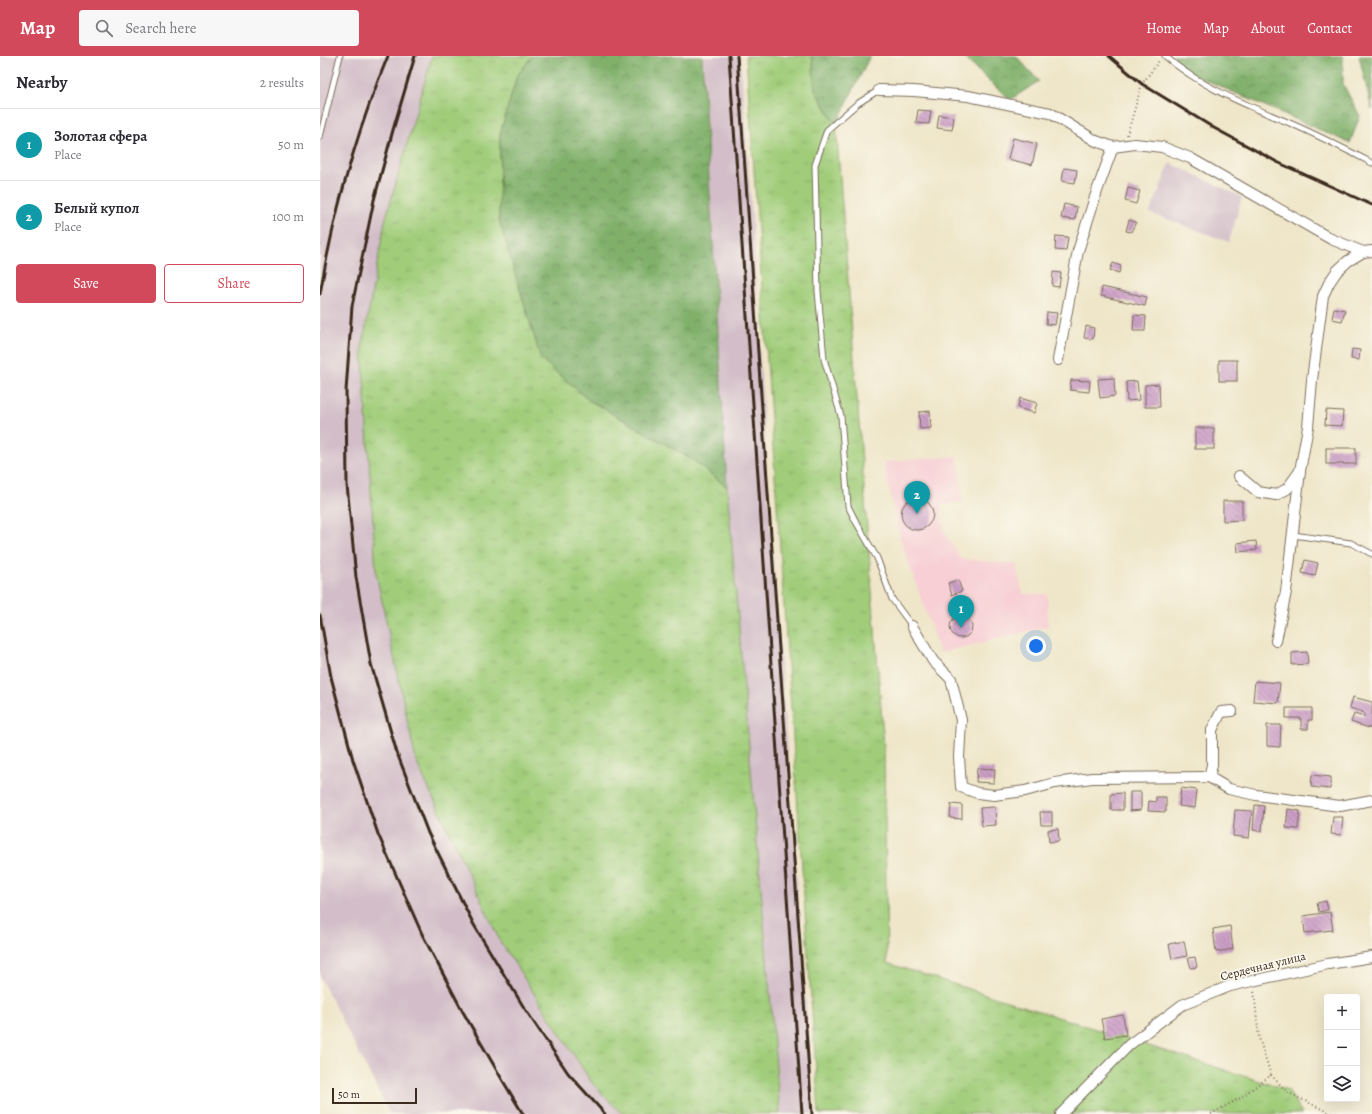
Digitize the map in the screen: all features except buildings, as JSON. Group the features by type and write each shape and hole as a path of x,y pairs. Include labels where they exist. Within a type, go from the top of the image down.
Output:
{"street":[{"path":"879,90 914,90 968,96 1050,113 1096,141 1113,147 1136,144 1162,147 1190,158 1331,238 1368,252"},
{"path":"1058,360 1078,251 1113,147"},
{"path":"1276,641 1286,592 1300,471 1308,427 1312,380 1323,296 1337,271 1348,261 1368,252"},
{"path":"1239,476 1258,492 1276,495 1287,488 1300,471"},
{"path":"912,626 934,661 951,679 961,720 959,757 961,787 976,793 994,795 1025,791 1055,783 1092,778 1209,777 1229,789 1256,795 1340,806 1372,800"},
{"path":"1209,777 1212,765 1212,730 1221,712 1232,711"},
{"name":"Сердечная улица","path":"1061,1114 1129,1045 1182,1005 1230,986 1328,964 1372,957"}],"lane":[{"path":"320,137 340,56"},
{"path":"1164,56 1176,65 1229,97 1320,137 1372,163"},
{"path":"879,90 857,104 827,130 815,165 818,291 824,360 841,416 848,506 854,520 877,558 892,599 912,626"},
{"path":"1293,535 1352,544 1372,554"}],"path":[{"path":"1124,146 1142,84 1164,56"},
{"path":"1253,982 1259,1038 1271,1075 1287,1092 1332,1114"},
{"path":"1210,1114 1240,1098 1271,1075"}],"shaded area":[{"path":"320,56 432,56 385,221 362,348 376,573 416,761 500,941 592,1083 622,1114 390,1114 320,977"},
{"path":"703,56 740,56 752,217 767,480 814,1114 780,1114 727,489"},
{"path":"1170,163 1242,197 1229,242 1150,213"},
{"path":"957,456 963,502 940,505 944,532 961,559 1016,564 1023,594 1047,594 1048,626 940,653 901,540 883,462"}],"green space":[{"path":"432,56 532,56 517,76 500,134 499,220 541,359 589,400 693,460 727,487 780,1114 622,1114 592,1083 500,941 416,761 376,573 362,348 385,221"},
{"path":"532,56 702,56 727,487 693,460 589,400 541,359 499,220 500,134 517,76"},
{"path":"746,56 812,56 815,90 836,125 884,747 887,963 1288,1090 1302,1114 819,1114"},
{"path":"812,56 870,56 836,125 815,90"},
{"path":"962,56 1016,56 1039,81 1010,100"},
{"path":"1172,56 1343,56 1343,84 1360,116 1350,143 1185,71"},
{"path":"1359,56 1372,56 1372,110"}],"railway":[{"path":"320,294 332,233 347,173 376,85 388,56"},
{"path":"415,56 374,200 352,306 346,391 347,485 356,577 371,664 397,753 428,833 474,925 523,1006 568,1073 605,1114"},
{"path":"729,56 802,1114"},
{"path":"737,56 812,1114"},
{"path":"1109,56 1142,84 1214,128 1277,162 1372,205"},
{"path":"320,615 331,677 353,760 378,834 422,934 463,1012 523,1114"}],"place":[{"name":"Белый купол","path":"917,514"},
{"name":"Золотая сфера","path":"961,628"}]}
